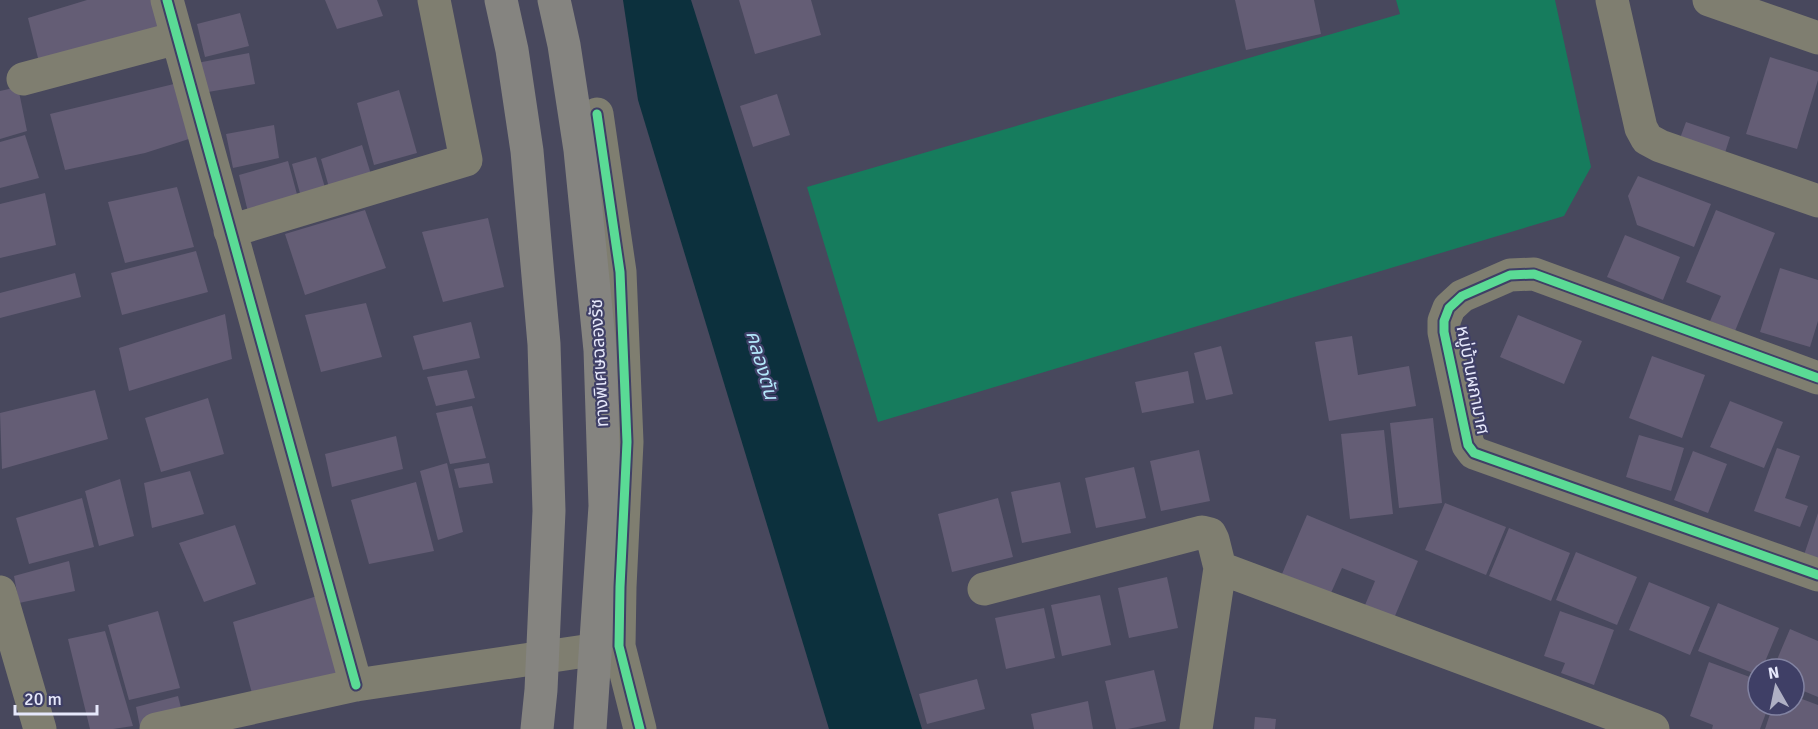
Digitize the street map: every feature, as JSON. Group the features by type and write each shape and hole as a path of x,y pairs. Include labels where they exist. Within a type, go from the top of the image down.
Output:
{"highway":[{"path":"501,0 512,50 527,151 544,344 549,511 542,690 537,729"},
{"name":"ทางพิเศษฉลองรัช","path":"554,0 564,45 580,150 600,350 605,506 590,729"}],"street":[{"path":"167,0 356,685"},
{"path":"230,231 466,160 434,0"},
{"path":"1612,0 1641,128 1647,139 1660,146 1818,201"},
{"path":"1709,0 1818,38"},
{"path":"23,79 177,38"},
{"path":"597,114 620,272 627,442 619,646 640,729"},
{"name":"หมู่บ้านผกามาศ","path":"1818,378 1534,274 1510,275 1462,296 1449,308 1444,321 1444,332 1468,445 1474,453 1818,575"},
{"path":"984,589 1202,532 1210,534 1220,568 1196,729"},
{"path":"1220,568 1653,729"},
{"path":"0,592 40,729"},
{"path":"156,729 356,685 619,646"}],"green space":[{"path":"1396,0 1555,0 1591,167 1564,216 878,422 807,187 1400,14"}],"water":[{"name":"คลองตัน","path":"623,0 691,0 922,729 829,729 638,100"}],"building":[{"path":"87,0 153,0 163,35 41,70 28,18"},
{"path":"325,0 377,0 383,16 337,29"},
{"path":"739,0 811,0 821,35 755,54"},
{"path":"1235,0 1314,0 1321,34 1246,50"},
{"path":"240,13 249,46 205,57 197,24"},
{"path":"249,53 255,84 208,92 197,63"},
{"path":"1770,57 1818,72 1818,80 1797,149 1746,134"},
{"path":"178,83 192,138 145,153 65,170 50,114"},
{"path":"18,87 27,131 0,139 0,91"},
{"path":"399,90 417,153 374,165 357,103"},
{"path":"777,94 790,135 753,147 740,106"},
{"path":"1686,122 1730,137 1724,156 1679,141"},
{"path":"274,125 279,158 233,168 226,134"},
{"path":"25,135 39,178 0,188 0,142"},
{"path":"362,145 373,181 330,191 321,159"},
{"path":"316,157 326,191 301,197 292,164"},
{"path":"288,161 298,198 248,212 239,175"},
{"path":"1638,176 1711,204 1694,247 1637,225 1628,196"},
{"path":"177,187 194,247 125,263 108,202"},
{"path":"45,193 56,245 0,258 0,204"},
{"path":"365,210 386,268 305,295 285,234"},
{"path":"1716,210 1775,233 1735,331 1710,321 1721,296 1686,282"},
{"path":"488,218 504,287 443,302 422,232"},
{"path":"1625,235 1680,257 1663,300 1607,277"},
{"path":"196,251 208,292 122,315 111,273"},
{"path":"1780,268 1818,280 1818,321 1810,347 1760,332"},
{"path":"75,273 81,297 0,318 0,293"},
{"path":"366,303 382,357 321,372 305,315"},
{"path":"225,314 232,359 129,391 119,348"},
{"path":"1518,315 1582,341 1564,384 1500,357"},
{"path":"471,322 480,358 423,370 413,336"},
{"path":"1352,336 1358,375 1409,366 1416,406 1329,421 1315,342"},
{"path":"1221,346 1233,394 1206,400 1194,353"},
{"path":"1652,356 1705,375 1682,438 1629,418"},
{"path":"467,370 475,398 436,406 427,377"},
{"path":"1188,371 1194,403 1142,413 1135,382"},
{"path":"95,390 108,439 2,469 0,413"},
{"path":"208,398 224,454 161,472 145,418"},
{"path":"1730,401 1783,422 1764,468 1710,447"},
{"path":"472,406 486,458 450,464 436,413"},
{"path":"1433,418 1442,503 1399,508 1390,423"},
{"path":"1384,430 1393,514 1350,519 1341,434"},
{"path":"1639,435 1684,448 1671,491 1626,477"},
{"path":"396,436 403,469 332,487 325,454"},
{"path":"1777,448 1800,456 1785,498 1808,506 1800,527 1754,511"},
{"path":"1199,450 1210,501 1161,511 1150,461"},
{"path":"1693,451 1727,464 1708,513 1674,500"},
{"path":"447,463 463,532 438,540 420,471"},
{"path":"489,463 493,483 459,488 454,469"},
{"path":"1134,467 1146,518 1096,528 1085,478"},
{"path":"190,471 204,514 152,528 144,483"},
{"path":"120,479 134,536 99,546 85,491"},
{"path":"416,482 434,551 369,564 351,500"},
{"path":"1060,482 1071,533 1022,543 1011,492"},
{"path":"82,498 94,547 29,564 16,518"},
{"path":"998,498 1013,557 952,572 938,514"},
{"path":"1445,503 1506,527 1486,575 1425,550"},
{"path":"1818,513 1818,563 1803,558"},
{"path":"1307,515 1418,561 1392,623 1363,610 1375,581 1342,568 1327,602 1279,581"},
{"path":"235,525 256,584 204,602 179,543"},
{"path":"1509,528 1570,553 1551,601 1489,576"},
{"path":"1576,552 1637,577 1617,625 1556,600"},
{"path":"69,561 75,591 19,603 14,576"},
{"path":"1167,577 1178,628 1129,638 1118,588"},
{"path":"1649,582 1710,607 1690,655 1629,630"},
{"path":"327,593 347,681 254,701 233,622"},
{"path":"1100,595 1111,645 1062,656 1051,605"},
{"path":"1718,603 1779,628 1767,657 1746,657 1746,670 1698,651"},
{"path":"1044,608 1055,658 1006,669 995,618"},
{"path":"158,611 180,688 129,700 108,625"},
{"path":"1560,611 1614,630 1594,685 1561,673 1565,663 1544,656"},
{"path":"1790,629 1818,641 1818,697 1806,692 1806,657 1778,657"},
{"path":"105,631 133,726 90,729 68,639"},
{"path":"1709,662 1746,676 1746,717 1764,717 1760,729 1712,729 1713,725 1690,716"},
{"path":"1154,670 1166,721 1128,729 1116,729 1105,681"},
{"path":"977,679 985,709 927,724 919,694"},
{"path":"178,696 184,720 140,727 136,707"},
{"path":"1806,700 1818,705 1818,729 1765,729 1769,717 1806,717"},
{"path":"1088,701 1093,729 1034,729 1031,714"},
{"path":"1255,717 1276,719 1275,729 1254,729"}],"cycle path":[{"path":"167,0 356,685"},
{"path":"597,114 620,272 627,442 619,646 640,729"},
{"path":"1818,378 1534,274 1510,275 1462,296 1449,308 1444,321 1444,332 1468,445 1474,453 1818,575"}]}
